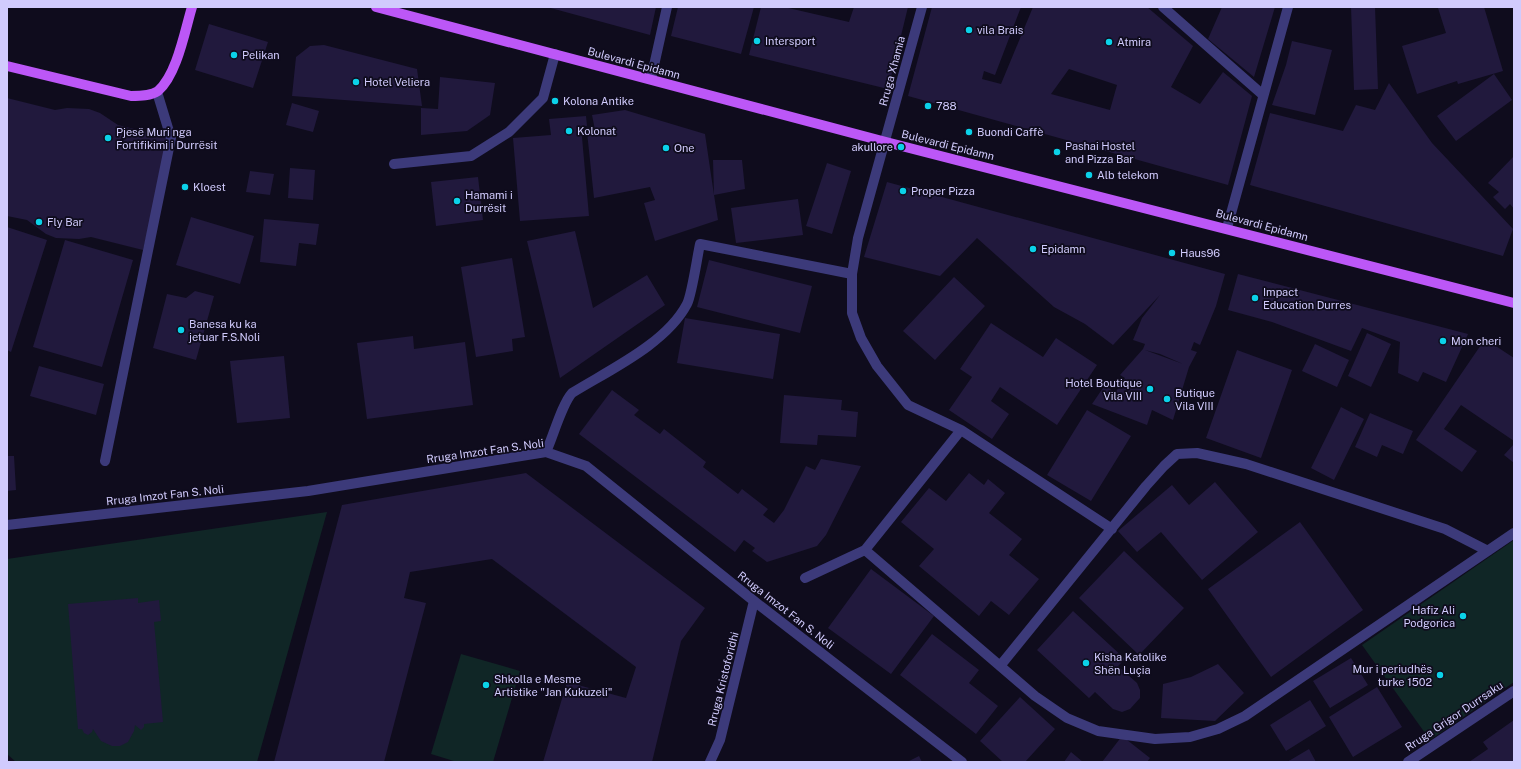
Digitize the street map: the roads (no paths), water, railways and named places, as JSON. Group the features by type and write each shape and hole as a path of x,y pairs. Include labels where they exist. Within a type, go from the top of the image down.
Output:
{"main road":[{"path":"7,66 131,96 146,96 158,92 172,71 192,7"},
{"name":"Bulevardi Epidamn","path":"376,7 886,142 1227,228 1514,303"}],"street":[{"path":"651,79 666,7"},
{"name":"Rruga Xhamia","path":"922,7 886,142 858,238 852,274 852,313 861,338 877,366 908,405 960,430 1112,529"},
{"path":"1163,7 1263,95"},
{"path":"1227,228 1288,7"},
{"path":"394,164 471,156 509,132 543,98 555,54"},
{"path":"105,461 171,138 158,92"},
{"path":"546,452 563,413 565,401 572,393 648,346 670,327 688,303 700,244 852,274"},
{"path":"805,578 865,550 960,430"},
{"name":"Rruga Imzot Fan S. Noli","path":"7,525 308,491 546,452 586,466 754,602 962,762"},
{"path":"1000,666 1164,466 1177,454 1197,452 1246,464 1445,529 1488,551"},
{"path":"865,550 1035,696 1067,718 1098,731 1155,739 1190,737 1218,729 1245,716 1514,533"},
{"name":"Rruga Kristoforidhi","path":"710,762 720,740 754,602"},
{"name":"Rruga Grigor Durrsaku","path":"1408,762 1514,691"}],"place":[{"name":"vila Brais","path":"969,30"},
{"name":"Intersport","path":"757,41"},
{"name":"Atmira","path":"1109,42"},
{"name":"Pelikan","path":"234,55"},
{"name":"Hotel Veliera","path":"356,82"},
{"name":"Kolona Antike","path":"555,101"},
{"name":"788","path":"928,106"},
{"name":"Kolonat","path":"569,131"},
{"name":"Buondi Caffè","path":"969,132"},
{"name":"Pjesë Muri nga Fortifikimi i Durrësit","path":"108,138"},
{"name":"akullore","path":"901,147"},
{"name":"One","path":"666,148"},
{"name":"Pashai Hostel and Pizza Bar","path":"1057,152"},
{"name":"Alb telekom","path":"1089,175"},
{"name":"Kloest","path":"185,187"},
{"name":"Proper Pizza","path":"903,191"},
{"name":"Hamami i Durrësit","path":"457,201"},
{"name":"Fly Bar","path":"39,222"},
{"name":"Epidamn","path":"1033,249"},
{"name":"Haus96","path":"1172,253"},
{"name":"Impact Education Durres","path":"1255,298"},
{"name":"Banesa ku ka jetuar F.S.Noli","path":"181,330"},
{"name":"Mon cheri","path":"1443,341"},
{"name":"Hotel Boutique Vila VIII","path":"1150,389"},
{"name":"Butique Vila VIII","path":"1167,399"},
{"name":"Hafiz Ali Podgorica","path":"1463,616"},
{"name":"Kisha Katolike Shën Luçia","path":"1086,663"},
{"name":"Mur i periudhës turke 1502","path":"1440,675"},
{"name":"Shkolla e Mesme Artistike \"Jan Kukuzeli\"","path":"486,685"}]}
